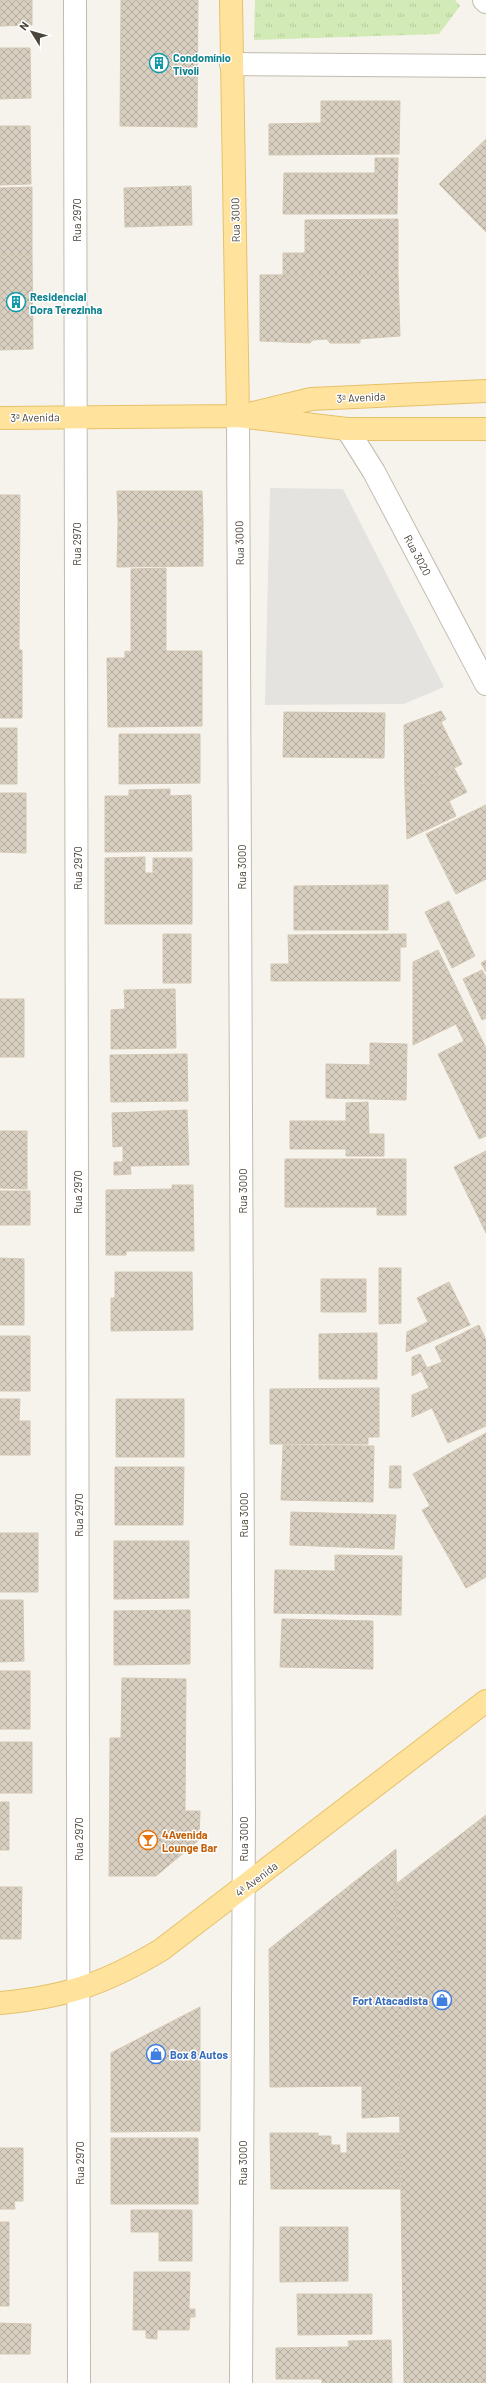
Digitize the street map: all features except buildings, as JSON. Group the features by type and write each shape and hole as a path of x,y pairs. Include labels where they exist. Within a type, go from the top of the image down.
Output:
{"main road":[{"name":"Rua 3000","path":"231,0 238,416"},
{"name":"3ª Avenida","path":"238,416 311,399 486,391"},
{"name":"3ª Avenida","path":"0,418 76,416 238,416 347,429 486,429"},
{"name":"4ª Avenida","path":"0,2003 40,1999 79,1990 126,1971 161,1950 243,1889 486,1702"}],"street":[{"name":"Rua 2970","path":"75,0 79,2383"},
{"path":"231,64 486,66"},
{"name":"Rua 3000","path":"238,416 243,1889 241,2383"},
{"name":"Rua 3020","path":"347,429 374,472 486,684"}],"green space":[{"path":"255,0 455,0 460,6 439,34 254,40"}],"shaded area":[{"path":"270,488 343,489 444,687 404,704 265,705"}],"place":[{"name":"Condomínio Tivoli","path":"159,63"},
{"name":"Residencial Dora Terezinha","path":"16,302"},
{"name":"4Avenida Lounge Bar","path":"148,1840"},
{"name":"Fort Atacadista","path":"442,2000"},
{"name":"Box 8 Autos","path":"156,2054"}]}
